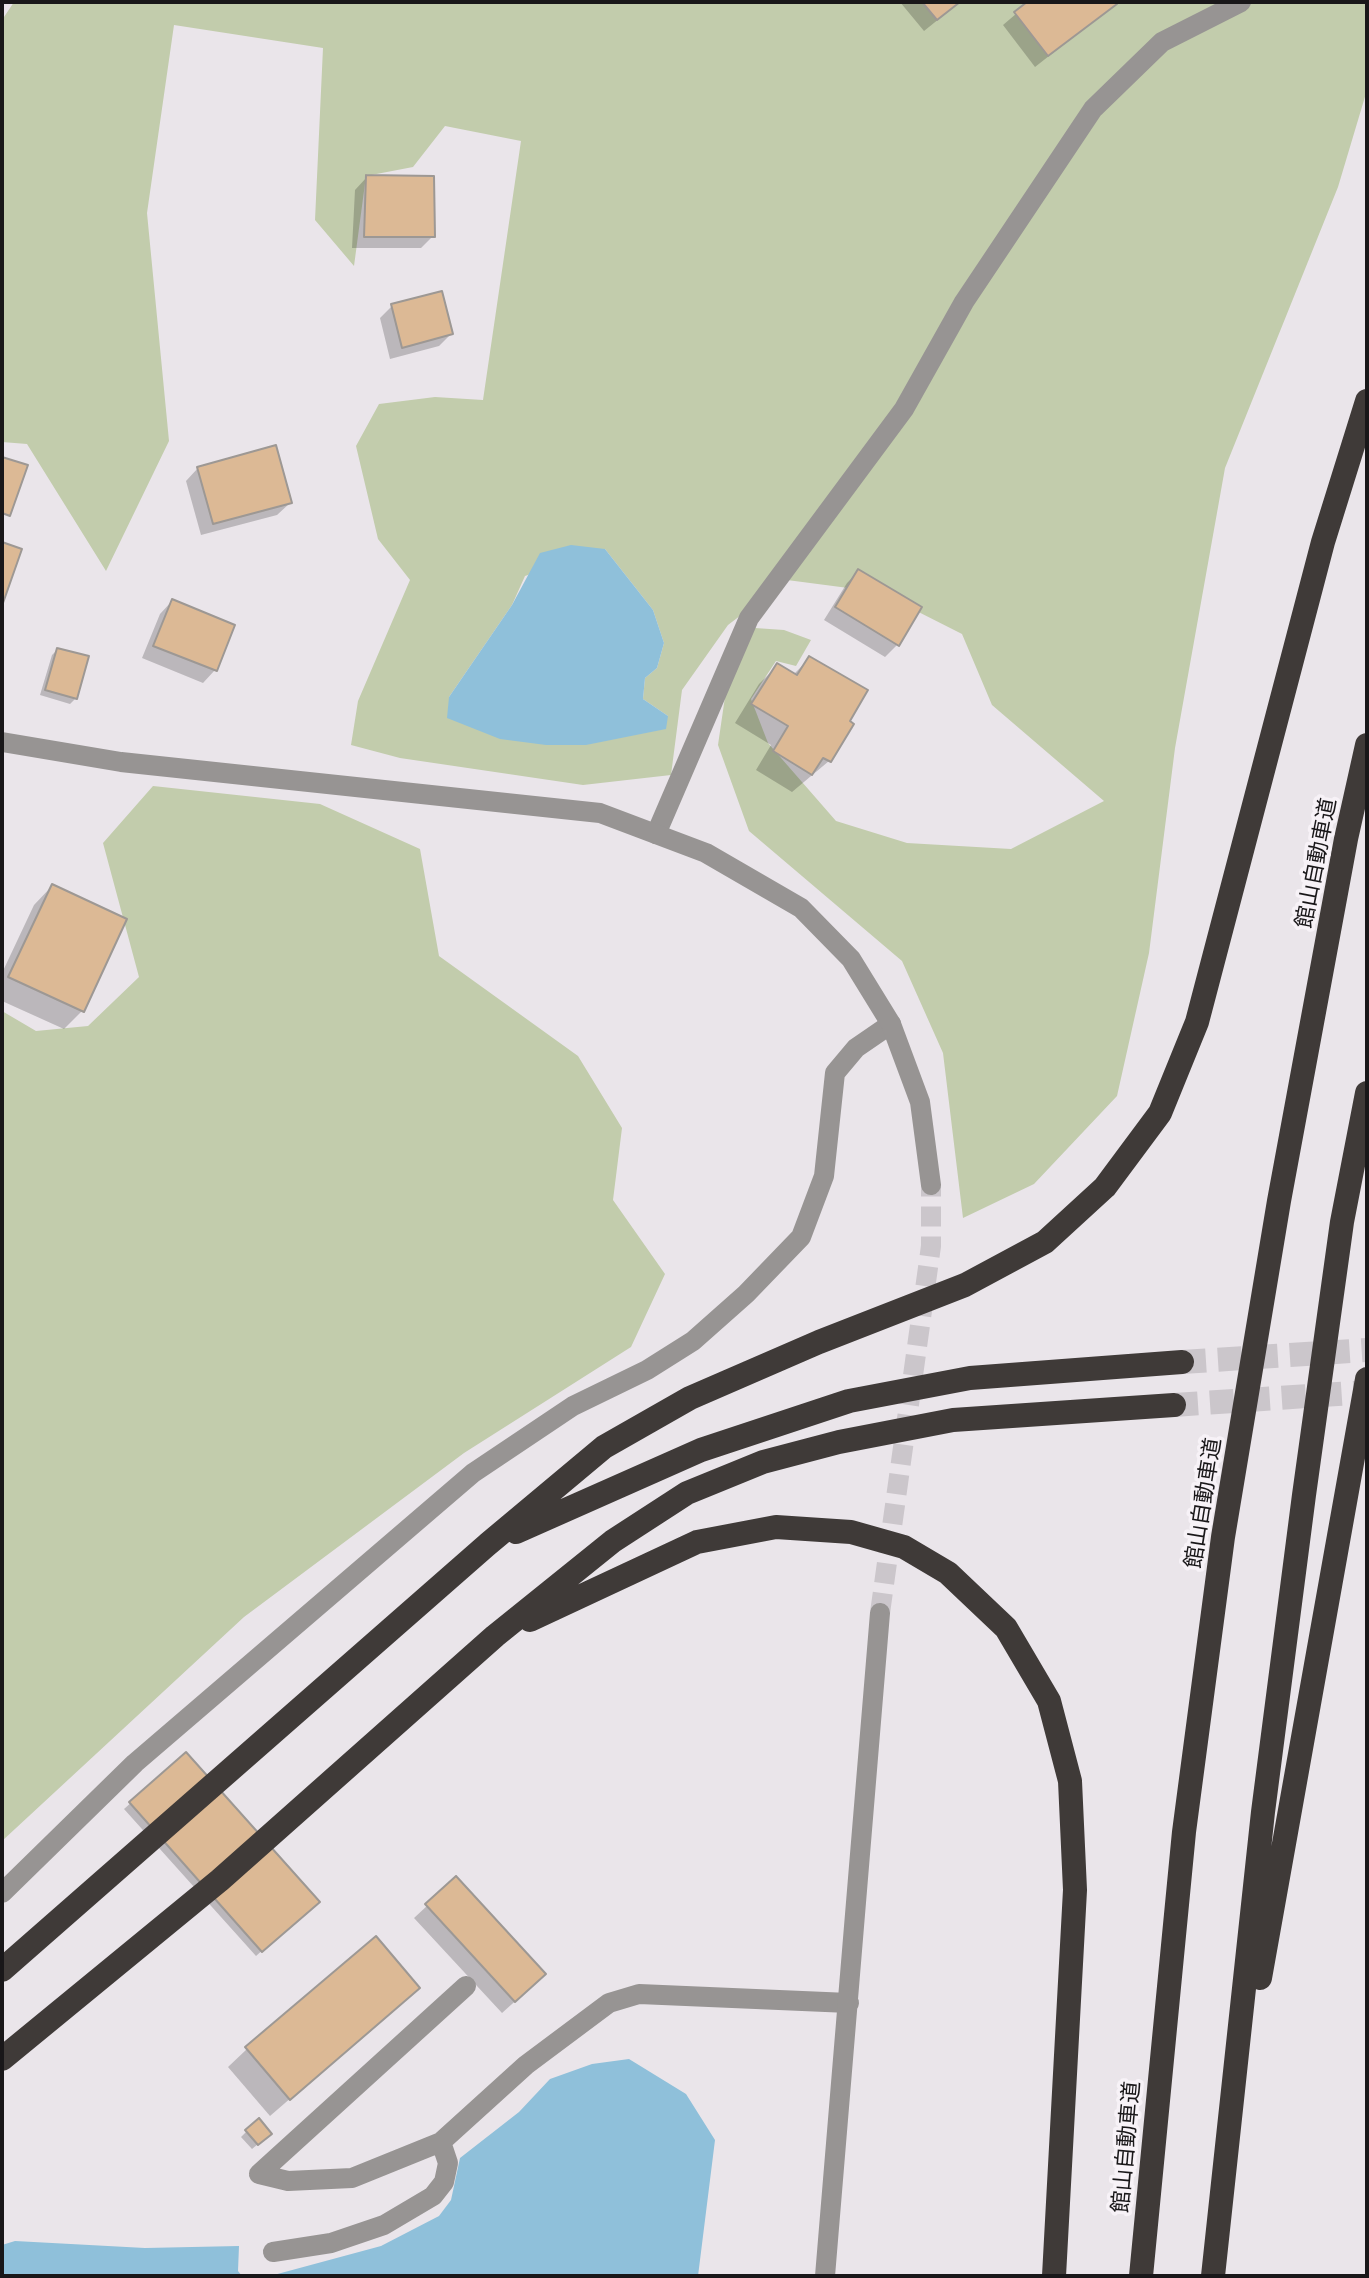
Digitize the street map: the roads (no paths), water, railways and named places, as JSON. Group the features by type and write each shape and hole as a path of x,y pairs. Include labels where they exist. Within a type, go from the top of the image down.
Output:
{"highway":[{"path":"2,1970 488,1544 604,1447 690,1398 819,1342 965,1285 1045,1242 1105,1187 1160,1113 1197,1022 1323,542 1367,401"},
{"name":"館山自動車道","path":"1141,2276 1184,1832 1223,1537 1279,1201 1346,839 1367,745"},
{"path":"1213,2276 1263,1812 1302,1510 1342,1222 1367,1093"},
{"path":"488,1544 701,1450 849,1401 970,1378 1182,1362"},
{"path":"1217,2233 1367,1379"},
{"path":"2,2059 220,1880 495,1636 613,1541 687,1493 763,1462 839,1442 953,1420 1174,1405"},
{"path":"495,1636 697,1542 776,1527 851,1532 904,1547 948,1573 1006,1628 1049,1701 1070,1781 1075,1890 1054,2276"}],"street":[{"path":"656,834 749,618 904,409 964,302 1093,109 1162,42 1241,2"},
{"path":"2,742 121,762 600,813 706,853 801,908 851,959 891,1024 920,1102 931,1185"},
{"path":"2,1893 135,1763 473,1473 573,1406 647,1370 693,1341 746,1294 801,1237 824,1176 835,1073 856,1048 891,1024"},
{"path":"825,2276 880,1613"},
{"path":"466,1986 259,2174 288,2181 352,2178 441,2142 526,2065 609,2003 639,1994 849,2003"},
{"path":"273,2252 331,2243 384,2225 433,2196 444,2182 448,2163 441,2142"}],"water":[{"path":"571,545 605,549 653,610 664,643 657,668 645,678 643,699 668,716 666,729 586,745 546,745 500,739 447,718 449,697 512,605 540,553"},
{"path":"629,2059 686,2094 715,2140 698,2276 270,2276 381,2246 439,2216 451,2200 460,2158 519,2112 550,2079 592,2064"},
{"path":"15,2241 145,2248 239,2246 238,2271 242,2276 2,2276 2,2245"}],"tunnel":[{"path":"880,1613 931,1246 931,1185"},
{"path":"1182,1362 1367,1350"},
{"path":"1174,1405 1367,1392"}]}
